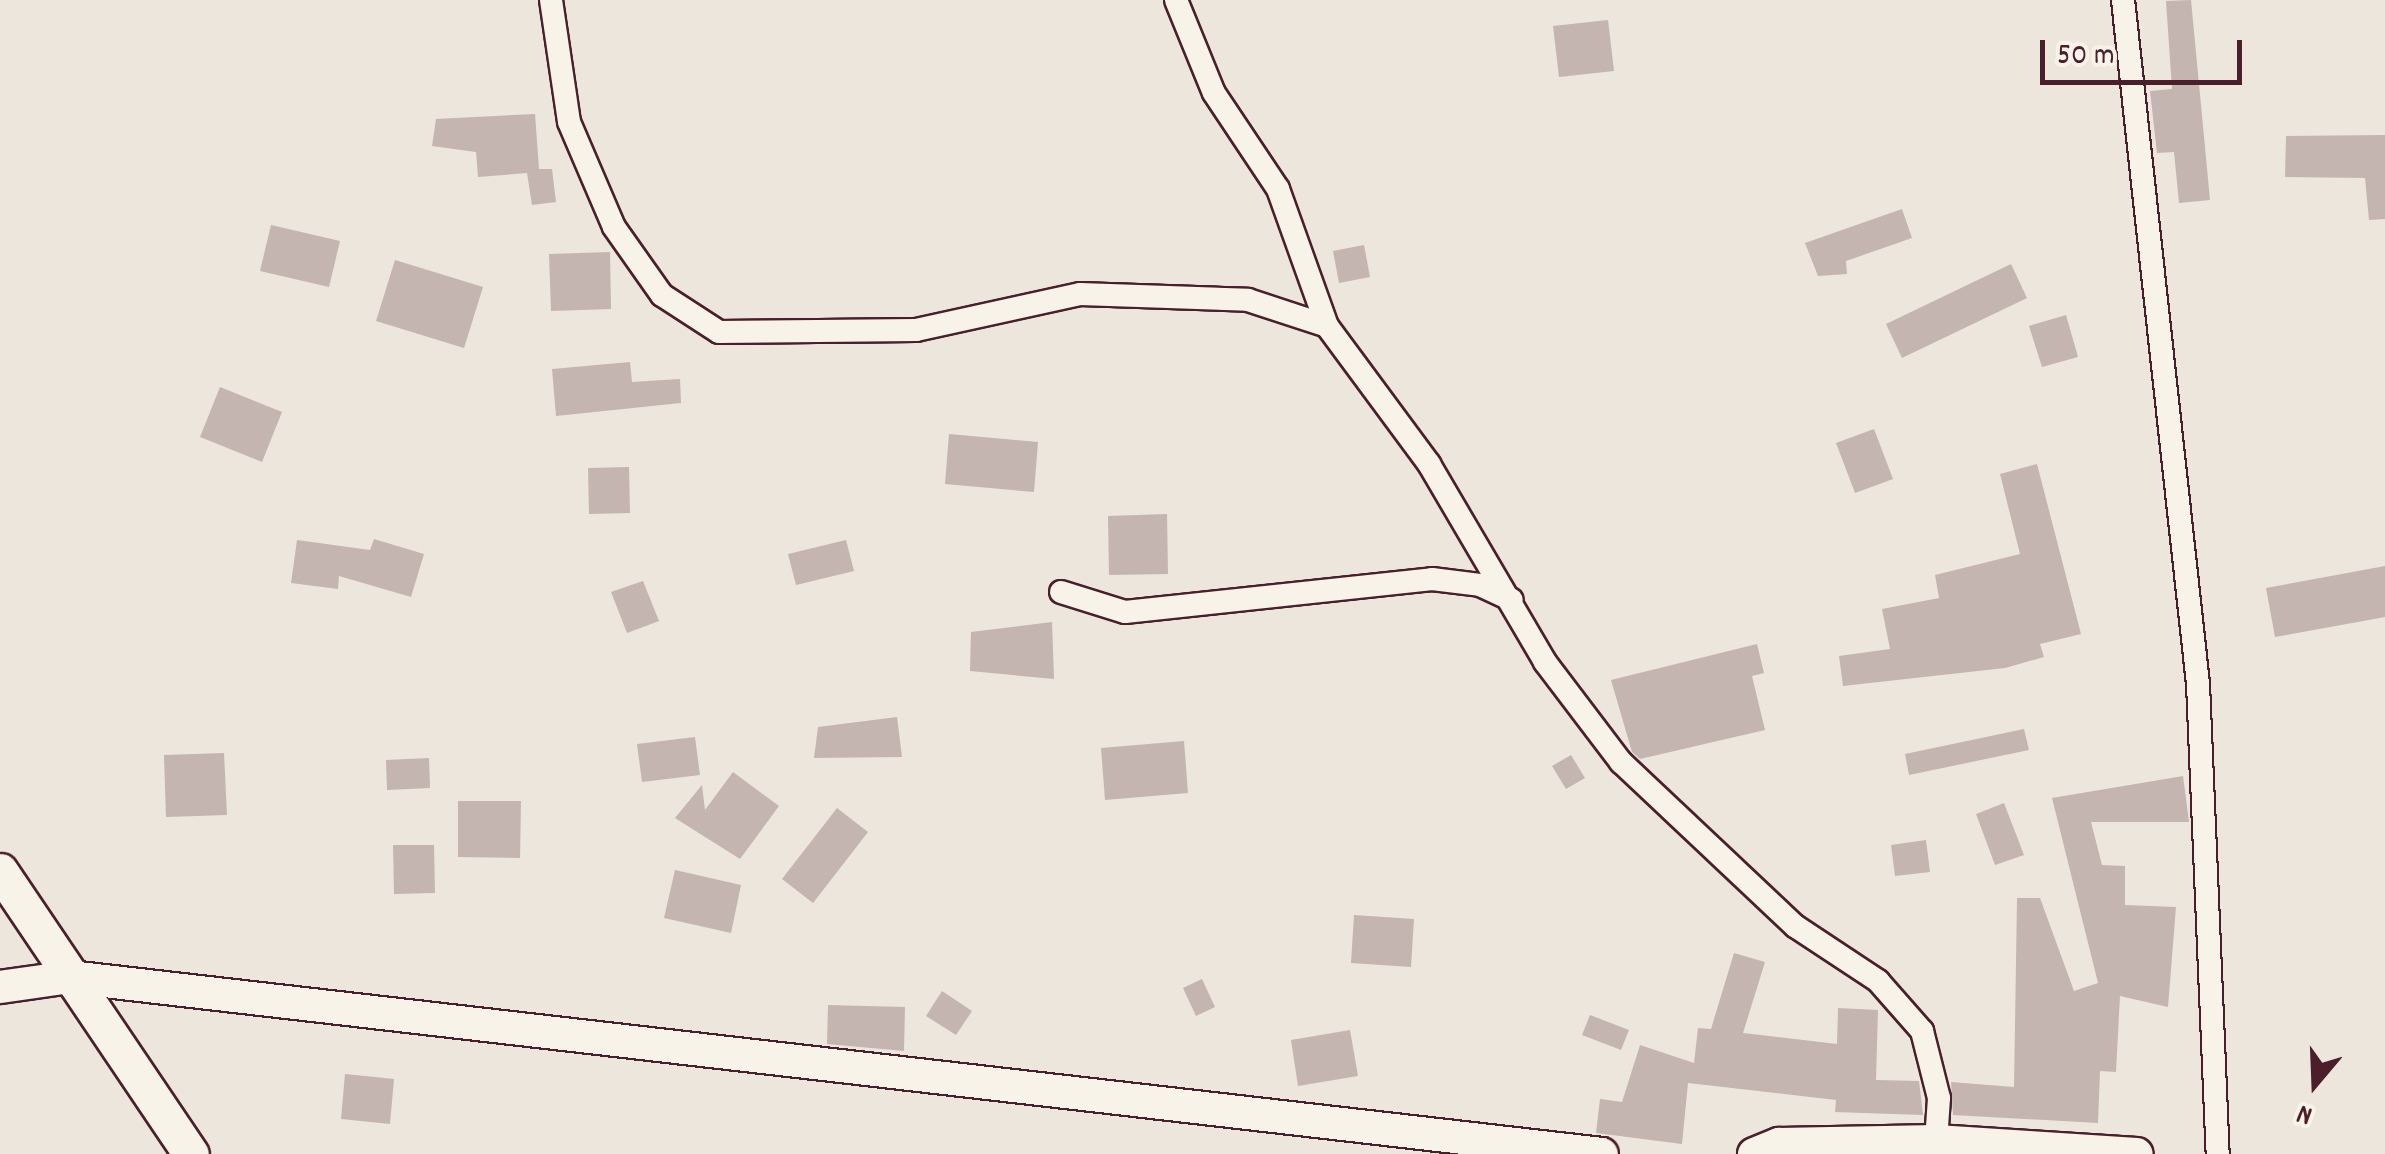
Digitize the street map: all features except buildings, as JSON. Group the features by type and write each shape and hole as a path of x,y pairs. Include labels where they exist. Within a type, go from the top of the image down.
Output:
{"main road":[{"path":"0,871 191,1154"}],"street":[{"path":"552,0 569,122 588,171 638,264 688,319 749,338 916,330 1080,294 1248,300 1328,326"},
{"path":"1176,0 1214,93 1278,188 1328,326 1429,464 1577,710 1652,796 1765,888 1795,926 1878,981 1922,1031 1939,1098 1936,1141"},
{"path":"2123,0 2198,684 2218,1154"},
{"path":"1062,592 1125,612 1432,579 1480,584 1512,600"},
{"path":"0,986 70,978 1602,1154"},
{"path":"1770,1151 1936,1141 2137,1154"}]}
